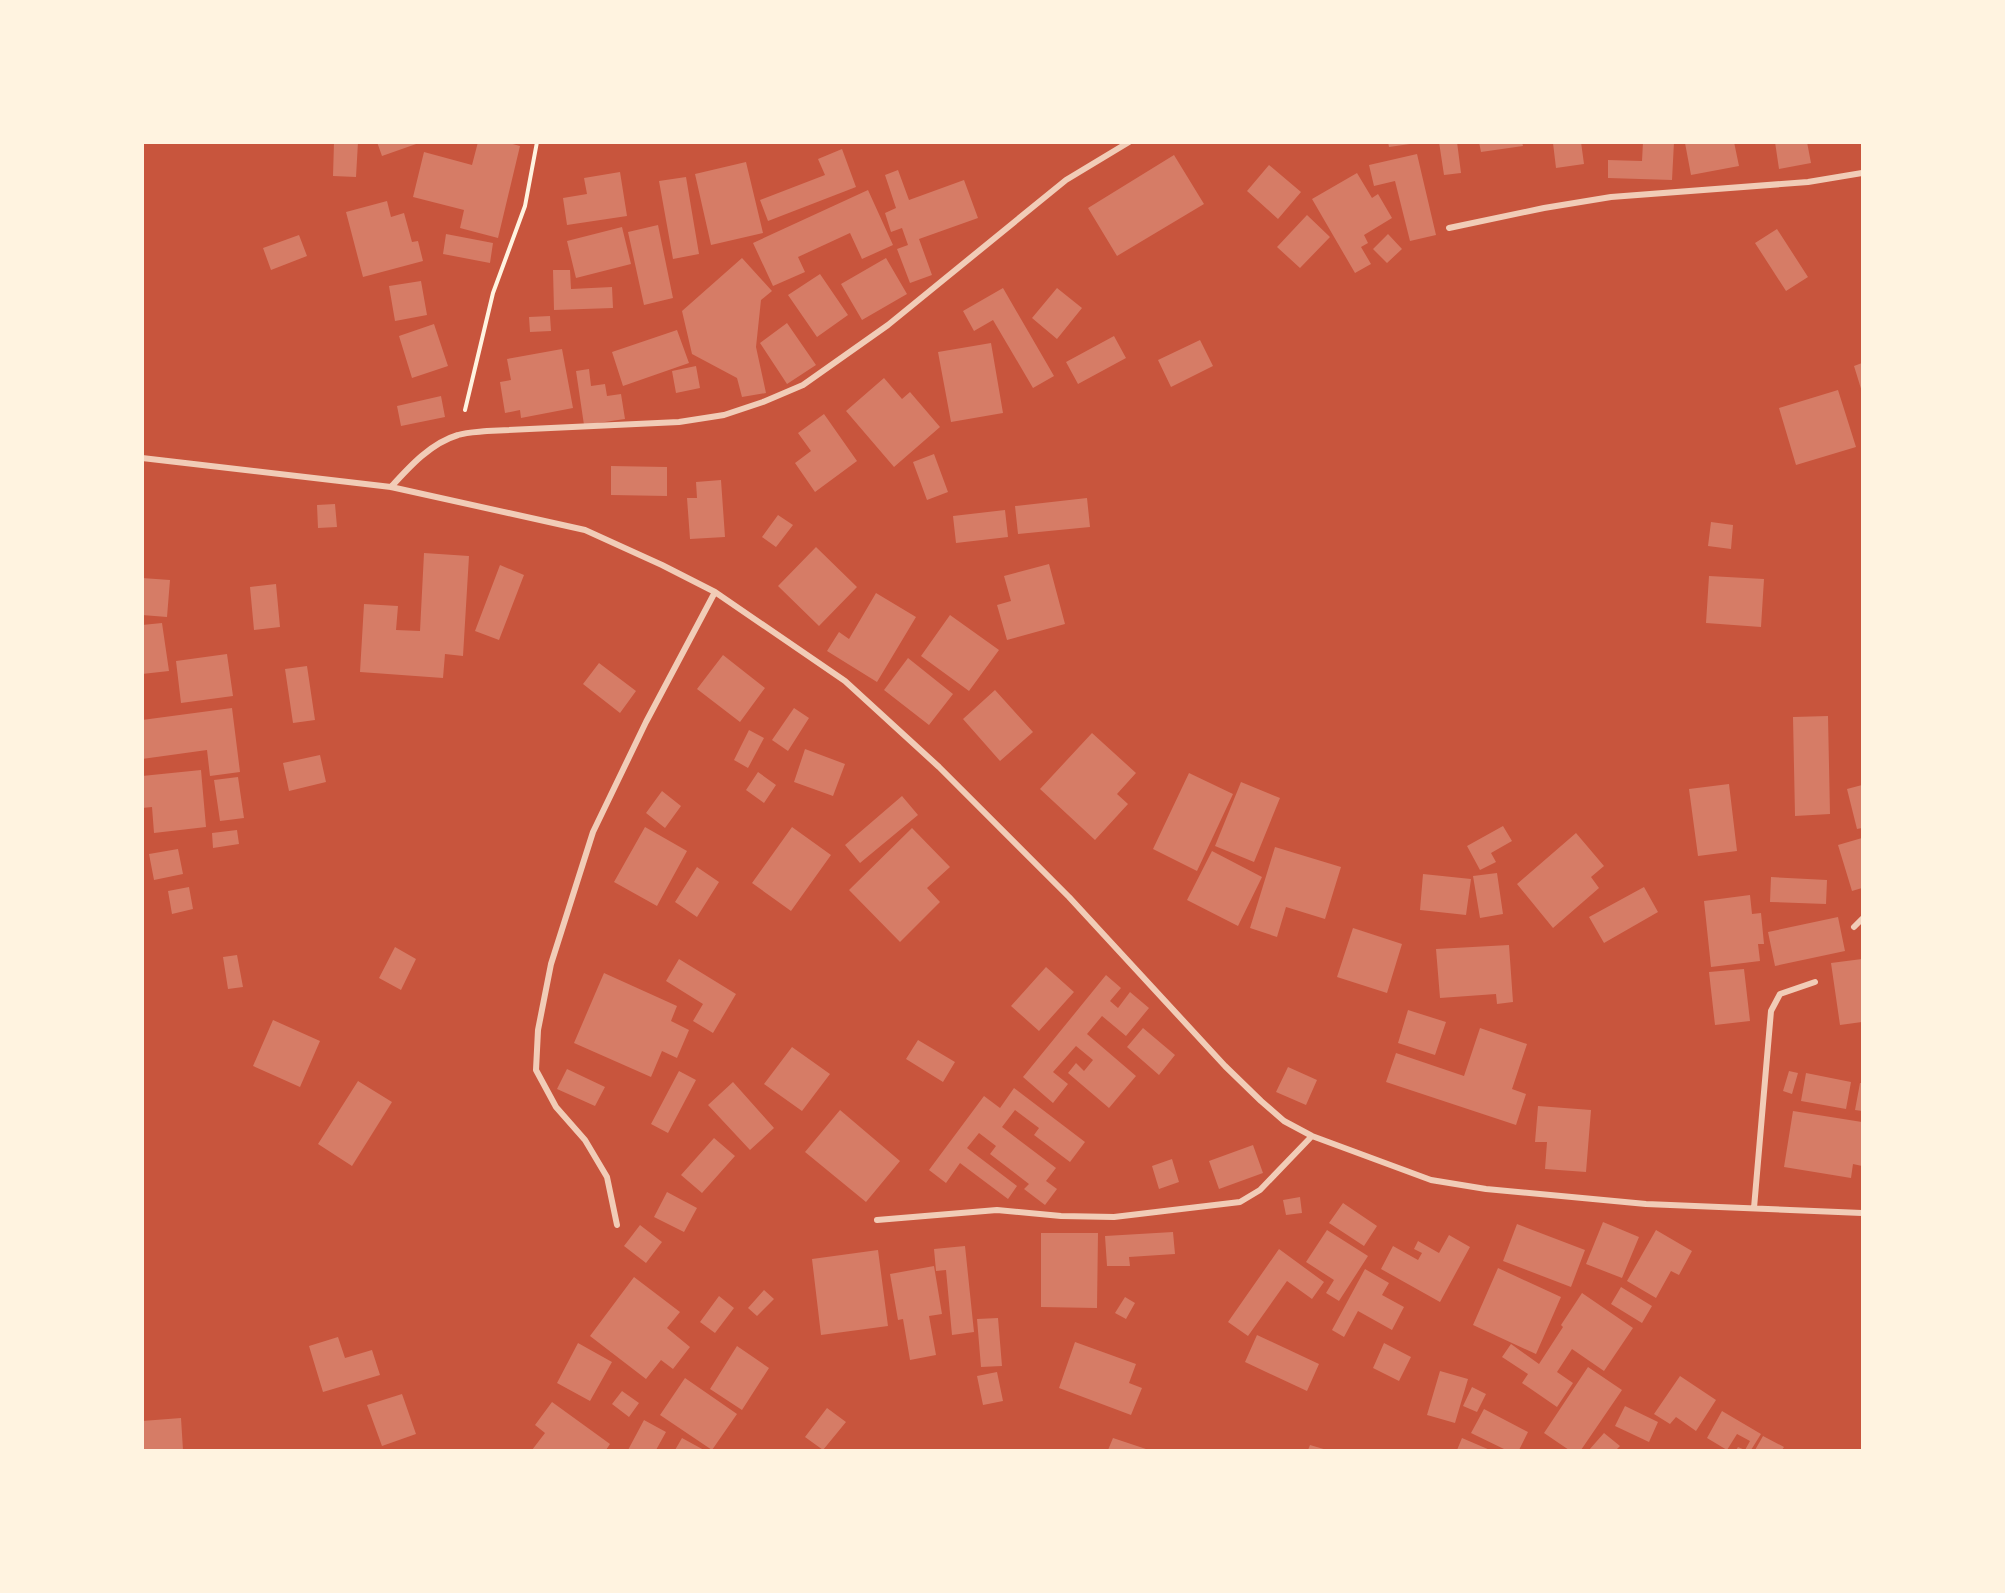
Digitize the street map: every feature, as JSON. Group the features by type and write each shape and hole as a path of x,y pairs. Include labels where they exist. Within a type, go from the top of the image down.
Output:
{"street":[{"path":"391,487 414,462 439,443 459,435 487,431 679,422 724,415 803,385 888,325 1066,180 1129,142"},
{"path":"1449,228 1611,197 1797,183 1863,172"},
{"path":"142,458 391,487 585,530 715,592 845,681 939,767 1069,897 1225,1066 1284,1121 1312,1136 1431,1180 1486,1189 1646,1204 1863,1213"},
{"path":"617,1225 606,1177 585,1140 556,1107 536,1070 538,1030 551,964 593,832 646,722 715,592"},
{"path":"1854,927 1863,919"},
{"path":"1754,1208 1771,1011 1780,994 1815,981"},
{"path":"877,1220 997,1210 1061,1216 1114,1217 1240,1202 1260,1190 1312,1136"}],"path":[{"path":"459,435 493,293 525,206 537,142"}],"building":[{"path":"334,142 358,142 356,177 333,176"},
{"path":"377,142 419,142 419,143 382,156"},
{"path":"478,142 505,142 520,146 498,238 460,228 464,210 413,197 424,152 472,165"},
{"path":"1388,142 1410,142 1410,144 1389,147"},
{"path":"1439,142 1457,142 1461,173 1444,175"},
{"path":"1479,142 1522,142 1523,146 1481,152"},
{"path":"1581,142 1584,164 1556,168 1553,143"},
{"path":"1643,142 1674,142 1672,180 1608,178 1608,160 1642,161"},
{"path":"1734,142 1739,166 1691,175 1685,143"},
{"path":"1775,142 1807,142 1811,163 1779,169"},
{"path":"842,149 856,187 768,221 760,200 825,175 818,159"},
{"path":"1417,154 1436,235 1410,241 1395,181 1374,186 1369,165"},
{"path":"1174,155 1204,204 1117,256 1088,208"},
{"path":"746,162 763,233 711,245 695,174"},
{"path":"1269,165 1301,192 1278,219 1247,191"},
{"path":"898,170 909,200 964,180 978,218 919,239 932,275 910,283 897,249 908,245 902,228 891,232 885,213 896,208 885,175"},
{"path":"620,172 627,216 567,225 563,198 587,194 584,178"},
{"path":"1357,173 1372,198 1378,194 1392,218 1364,235 1368,243 1361,247 1371,264 1355,273 1312,199"},
{"path":"686,177 699,254 673,259 659,181"},
{"path":"868,190 893,245 862,259 850,233 798,257 805,272 773,286 753,243"},
{"path":"387,201 391,217 404,213 412,242 418,241 423,261 363,277 346,212"},
{"path":"1307,215 1330,237 1300,268 1277,247"},
{"path":"658,225 673,298 644,305 628,232"},
{"path":"622,227 631,264 576,278 567,241"},
{"path":"1777,229 1808,277 1786,291 1755,243"},
{"path":"446,234 493,243 490,263 443,254"},
{"path":"1388,234 1402,249 1387,263 1373,249"},
{"path":"299,235 307,256 271,270 263,248"},
{"path":"742,258 772,291 761,300 756,347 766,393 742,397 737,378 692,354 682,311"},
{"path":"886,258 907,294 862,320 841,284"},
{"path":"553,270 570,270 571,289 612,287 613,308 554,310"},
{"path":"820,274 848,315 817,337 788,295"},
{"path":"421,281 427,315 395,321 389,286"},
{"path":"1003,288 1054,376 1033,388 993,320 974,331 963,311"},
{"path":"1057,288 1082,308 1057,339 1032,318"},
{"path":"550,316 551,331 530,332 529,317"},
{"path":"787,323 816,365 787,384 760,343"},
{"path":"434,324 448,366 412,378 399,336"},
{"path":"677,330 689,363 623,386 612,352"},
{"path":"1114,336 1126,358 1078,384 1066,362"},
{"path":"1200,340 1213,366 1171,387 1158,360"},
{"path":"991,343 1003,413 951,422 938,352"},
{"path":"562,349 573,408 521,418 520,410 505,413 500,382 511,380 507,359"},
{"path":"1862,363 1862,392 1854,366"},
{"path":"696,366 700,388 676,393 672,371"},
{"path":"589,369 591,386 605,384 607,396 621,394 625,419 584,425 576,371"},
{"path":"884,378 902,399 910,392 940,427 894,467 846,411"},
{"path":"1838,390 1856,447 1796,465 1779,408"},
{"path":"441,396 445,417 401,426 397,406"},
{"path":"824,414 857,461 815,492 795,463 811,451 798,433"},
{"path":"934,454 948,492 927,500 913,462"},
{"path":"611,466 667,467 667,496 611,495"},
{"path":"721,480 725,537 690,539 687,498 697,498 696,482"},
{"path":"1087,498 1090,527 1018,534 1015,506"},
{"path":"335,504 337,527 318,528 317,505"},
{"path":"1005,510 1008,537 956,543 953,516"},
{"path":"778,515 793,525 776,547 762,537"},
{"path":"1711,522 1733,525 1731,549 1708,546"},
{"path":"816,547 857,587 819,626 778,586"},
{"path":"424,553 469,556 463,656 445,654 443,678 360,672 364,604 398,606 396,630 420,631"},
{"path":"1049,564 1065,624 1007,640 997,605 1011,601 1004,576"},
{"path":"500,565 524,575 499,640 475,631"},
{"path":"1709,576 1764,579 1761,627 1706,623"},
{"path":"142,578 170,580 167,617 142,615"},
{"path":"276,584 280,627 254,630 250,587"},
{"path":"876,593 916,617 877,682 827,651 839,632 849,639"},
{"path":"950,615 999,650 969,691 921,656"},
{"path":"162,623 169,671 142,674 142,625"},
{"path":"227,654 233,696 181,703 176,661"},
{"path":"723,655 765,688 740,722 697,689"},
{"path":"908,658 953,694 929,725 884,690"},
{"path":"599,663 636,691 620,713 583,684"},
{"path":"307,666 315,720 293,723 285,669"},
{"path":"995,690 1033,732 1000,761 963,719"},
{"path":"232,708 240,772 210,776 207,750 142,759 142,720"},
{"path":"794,708 809,718 788,751 772,740"},
{"path":"1828,716 1830,814 1795,816 1793,717"},
{"path":"749,730 764,738 748,768 734,760"},
{"path":"1092,733 1136,773 1117,794 1128,804 1095,840 1040,789"},
{"path":"805,749 845,764 833,796 794,782"},
{"path":"320,755 326,782 289,791 283,763"},
{"path":"201,770 206,827 154,833 152,807 142,808 142,776"},
{"path":"758,772 776,785 764,803 746,790"},
{"path":"1189,773 1233,794 1197,871 1153,849"},
{"path":"238,777 244,818 220,821 214,780"},
{"path":"1241,782 1280,798 1254,862 1215,846"},
{"path":"1729,784 1737,851 1698,856 1689,789"},
{"path":"1862,785 1862,828 1857,829 1847,789"},
{"path":"662,791 681,806 665,828 646,813"},
{"path":"902,796 918,815 860,863 845,845"},
{"path":"1503,826 1512,841 1491,853 1496,862 1480,870 1467,846"},
{"path":"645,827 687,851 657,906 614,882"},
{"path":"792,827 831,855 791,911 752,883"},
{"path":"912,828 950,867 927,888 940,902 900,942 849,890"},
{"path":"237,830 239,844 213,848 212,833"},
{"path":"1576,833 1604,866 1591,877 1599,888 1553,928 1517,884"},
{"path":"1862,838 1862,888 1852,891 1838,845"},
{"path":"1275,847 1341,867 1325,919 1286,907 1277,937 1250,928"},
{"path":"178,849 183,874 154,880 149,854"},
{"path":"1212,851 1262,877 1238,926 1187,900"},
{"path":"697,867 719,882 697,917 675,902"},
{"path":"1497,873 1503,914 1480,918 1473,876"},
{"path":"1423,874 1471,879 1466,915 1420,910"},
{"path":"1771,877 1827,880 1826,904 1770,902"},
{"path":"189,887 193,909 172,914 168,891"},
{"path":"1644,887 1658,912 1604,943 1589,917"},
{"path":"1750,895 1752,914 1761,913 1764,944 1758,944 1760,961 1711,967 1704,901"},
{"path":"1838,917 1845,951 1775,966 1768,932"},
{"path":"1353,928 1402,944 1387,993 1337,977"},
{"path":"1509,945 1513,1002 1497,1004 1496,994 1440,998 1436,949"},
{"path":"395,947 416,959 401,990 379,978"},
{"path":"237,955 243,987 228,989 223,957"},
{"path":"679,959 736,994 713,1033 693,1021 703,1004 666,981"},
{"path":"1862,959 1862,1022 1840,1025 1831,963"},
{"path":"1046,967 1074,992 1039,1031 1011,1006"},
{"path":"1744,969 1750,1021 1715,1025 1709,972"},
{"path":"604,973 677,1006 671,1021 689,1030 677,1058 662,1051 651,1077 574,1043"},
{"path":"1106,975 1121,988 1110,1001 1118,1008 1130,992 1149,1008 1126,1036 1102,1016 1087,1034 1136,1076 1109,1108 1068,1073 1076,1063 1084,1071 1093,1060 1076,1046 1053,1072 1068,1084 1053,1103 1023,1077"},
{"path":"1408,1010 1446,1022 1435,1055 1398,1043"},
{"path":"273,1020 320,1041 300,1087 253,1066"},
{"path":"1143,1028 1175,1055 1159,1075 1127,1047"},
{"path":"1480,1028 1527,1044 1512,1089 1526,1094 1516,1125 1386,1082 1396,1053 1464,1076"},
{"path":"918,1040 955,1062 943,1082 906,1059"},
{"path":"792,1047 830,1074 802,1111 764,1084"},
{"path":"1288,1067 1317,1080 1306,1105 1276,1092"},
{"path":"567,1069 605,1087 595,1106 557,1089"},
{"path":"679,1071 696,1080 668,1133 651,1124"},
{"path":"1789,1071 1798,1073 1792,1094 1783,1091"},
{"path":"1806,1073 1851,1082 1846,1109 1801,1101"},
{"path":"358,1081 392,1102 352,1166 318,1144"},
{"path":"733,1082 774,1128 750,1150 708,1105"},
{"path":"1860,1083 1862,1083 1862,1111 1855,1110"},
{"path":"1014,1088 1085,1142 1070,1162 1034,1135 1039,1128 1015,1110 1002,1127 1056,1168 1046,1181 1057,1189 1045,1205 1024,1189 1029,1184 990,1154 996,1146 979,1133 967,1148 1017,1186 1008,1199 960,1163 946,1183 929,1170 984,1096 1000,1108"},
{"path":"1538,1106 1591,1110 1586,1172 1545,1169 1547,1142 1535,1142"},
{"path":"840,1110 900,1161 866,1202 805,1152"},
{"path":"1793,1111 1862,1122 1862,1166 1853,1164 1851,1178 1784,1167"},
{"path":"714,1138 735,1156 702,1193 681,1175"},
{"path":"1253,1145 1263,1173 1219,1189 1209,1161"},
{"path":"1172,1159 1179,1182 1159,1189 1152,1166"},
{"path":"667,1192 697,1208 684,1232 654,1217"},
{"path":"1300,1197 1302,1213 1286,1215 1283,1200"},
{"path":"1343,1203 1377,1226 1364,1246 1329,1223"},
{"path":"1603,1222 1639,1237 1622,1278 1586,1264"},
{"path":"1517,1224 1585,1250 1571,1287 1503,1261"},
{"path":"640,1225 662,1242 646,1263 624,1246"},
{"path":"1327,1230 1368,1256 1339,1301 1326,1293 1334,1280 1306,1262"},
{"path":"1656,1230 1692,1251 1679,1275 1671,1271 1656,1298 1627,1281"},
{"path":"1173,1232 1175,1254 1129,1257 1130,1266 1107,1266 1105,1236"},
{"path":"1041,1233 1098,1233 1097,1308 1041,1307"},
{"path":"1449,1235 1470,1247 1440,1302 1381,1269 1393,1246 1418,1260 1422,1253 1414,1249 1418,1241 1439,1253"},
{"path":"965,1246 974,1332 952,1335 946,1270 936,1271 934,1249"},
{"path":"1279,1249 1324,1282 1312,1299 1287,1281 1248,1336 1228,1322"},
{"path":"878,1250 888,1326 821,1335 812,1259"},
{"path":"934,1266 942,1314 929,1316 936,1355 910,1360 903,1319 898,1320 890,1274"},
{"path":"1498,1268 1561,1297 1536,1354 1473,1325"},
{"path":"1365,1269 1389,1283 1382,1295 1404,1307 1392,1330 1358,1311 1344,1337 1332,1330"},
{"path":"634,1277 680,1312 667,1328 690,1347 673,1369 661,1360 646,1379 590,1336"},
{"path":"1621,1287 1652,1306 1642,1323 1611,1304"},
{"path":"764,1290 774,1299 757,1316 748,1308"},
{"path":"1582,1293 1633,1328 1604,1371 1572,1349 1557,1372 1573,1383 1557,1407 1522,1383 1528,1374 1502,1357 1511,1344 1539,1364"},
{"path":"719,1296 734,1308 715,1333 700,1322"},
{"path":"1125,1297 1135,1303 1126,1319 1115,1313"},
{"path":"998,1318 1002,1366 981,1367 977,1319"},
{"path":"1257,1335 1319,1364 1307,1391 1245,1362"},
{"path":"338,1337 345,1358 372,1350 380,1375 323,1392 309,1346"},
{"path":"1075,1342 1136,1364 1129,1383 1142,1388 1131,1415 1059,1388"},
{"path":"578,1343 612,1362 590,1401 557,1383"},
{"path":"1384,1343 1411,1357 1399,1381 1373,1368"},
{"path":"737,1346 769,1368 742,1410 710,1389"},
{"path":"1588,1367 1622,1390 1581,1450 1569,1450 1544,1433"},
{"path":"1440,1371 1468,1379 1455,1423 1427,1415"},
{"path":"997,1372 1003,1401 983,1405 977,1376"},
{"path":"1680,1376 1716,1400 1696,1431 1676,1417 1670,1424 1654,1414"},
{"path":"685,1378 737,1414 712,1450 660,1415"},
{"path":"1472,1387 1486,1394 1477,1412 1463,1406"},
{"path":"622,1391 639,1403 629,1417 612,1404"},
{"path":"402,1394 416,1434 382,1446 367,1405"},
{"path":"552,1402 610,1444 606,1450 532,1450 545,1433 535,1425"},
{"path":"1625,1406 1658,1422 1649,1442 1615,1426"},
{"path":"827,1408 846,1422 823,1450 805,1437"},
{"path":"1484,1409 1528,1432 1519,1450 1506,1450 1471,1433"},
{"path":"1722,1411 1761,1434 1751,1450 1745,1450 1750,1441 1737,1434 1727,1450 1707,1438"},
{"path":"181,1418 183,1450 142,1450 142,1421"},
{"path":"644,1420 666,1432 656,1450 628,1450"},
{"path":"1604,1433 1620,1446 1616,1450 1589,1450"},
{"path":"1763,1436 1784,1447 1782,1450 1755,1450"},
{"path":"682,1438 704,1450 675,1450"},
{"path":"1113,1438 1149,1450 1108,1450"},
{"path":"1462,1438 1490,1450 1457,1450"},
{"path":"1310,1445 1327,1450 1308,1450"}]}
